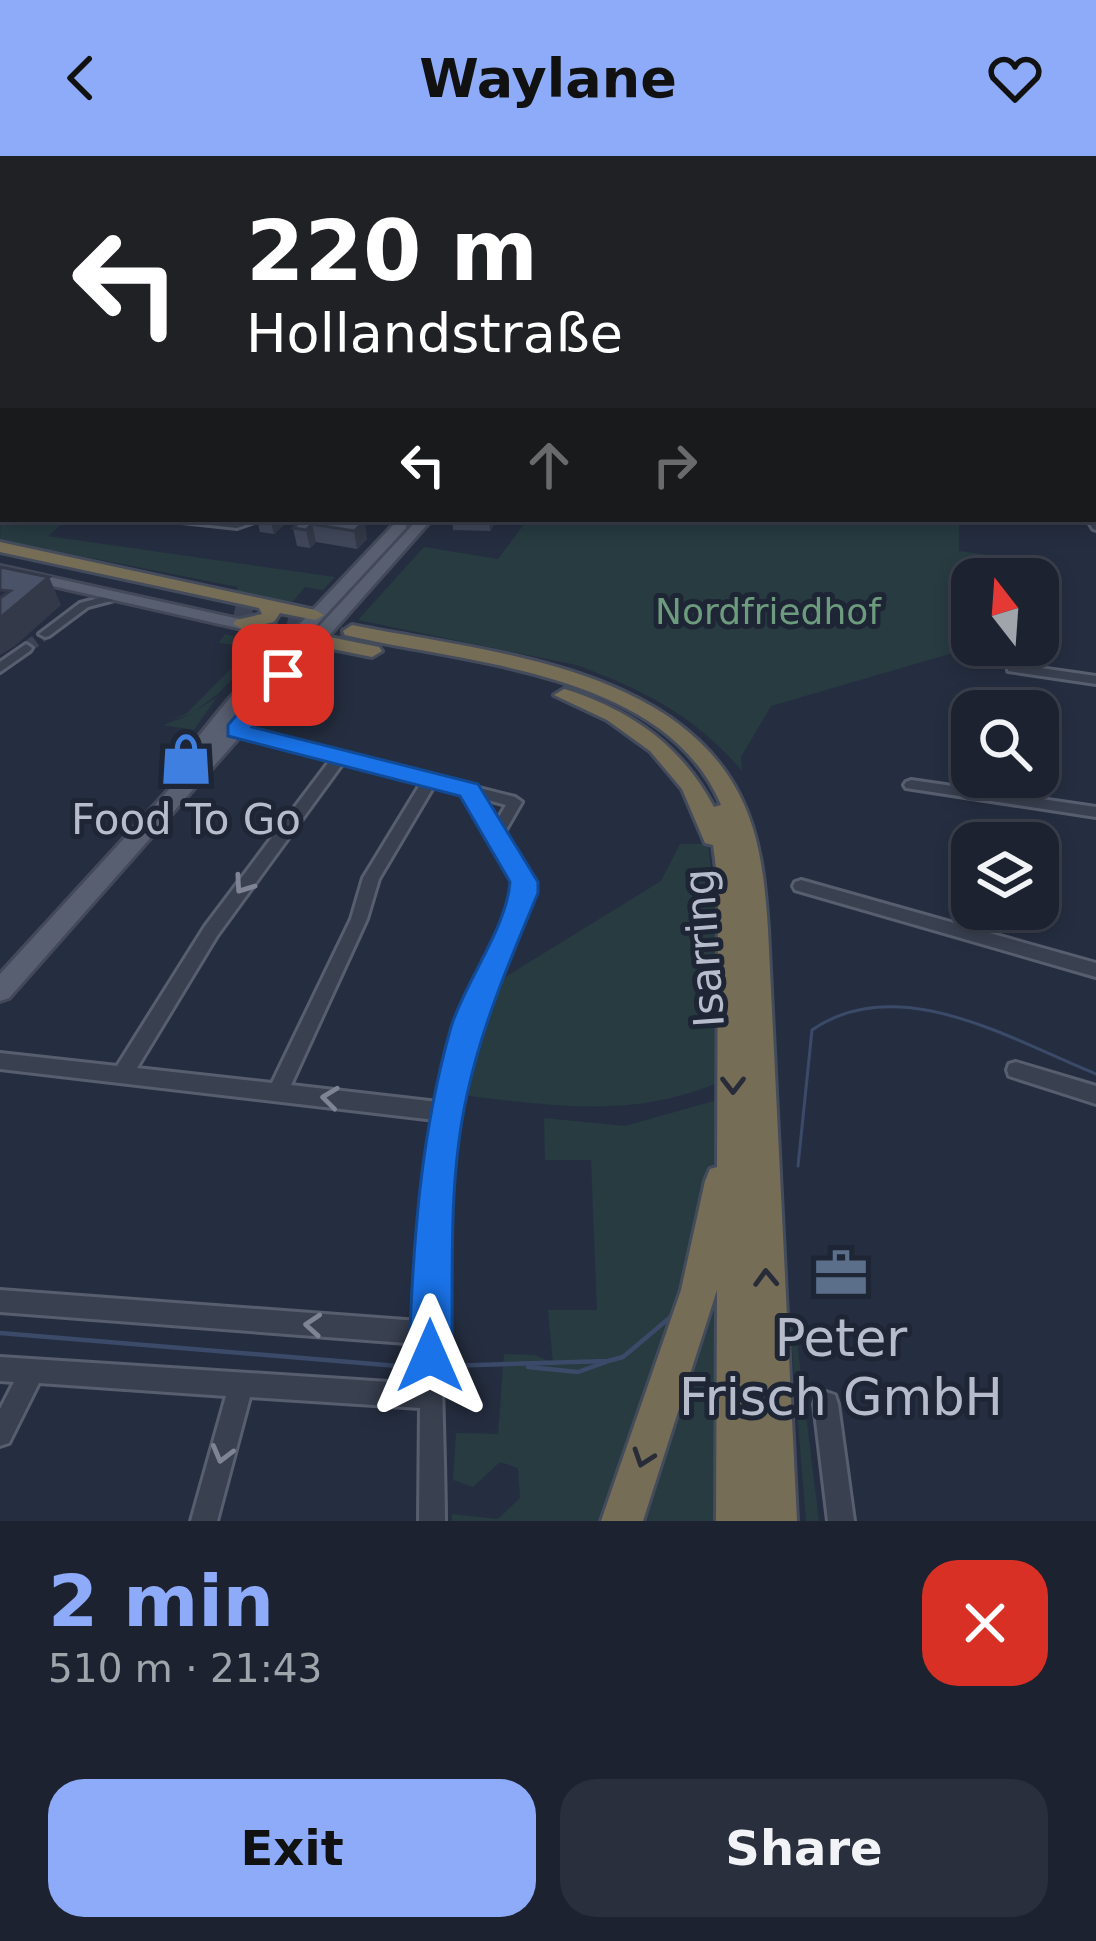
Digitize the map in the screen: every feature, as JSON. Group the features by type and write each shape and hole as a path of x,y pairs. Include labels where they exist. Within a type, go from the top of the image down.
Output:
{"highway":[{"path":"0,555 44,557 266,605 337,626"},
{"path":"0,555 268,618 272,612 266,605"},
{"name":"Isarring","path":"337,626 606,701 645,722 684,754 707,785 726,834 731,884 733,1157 776,1521"},
{"name":"Isarring","path":"337,626 594,687 650,713 682,736 713,770 737,816 747,858 756,975 739,1226 737,1521"},
{"path":"306,638 558,693 628,723 669,755 696,792 731,884"},
{"path":"622,1521 699,1290 739,1226"}],"main road":[{"path":"337,626 404,522"},
{"path":"0,970 158,799 227,712 306,638 337,626 423,522"},
{"path":"0,555 84,589 237,609 306,638"},
{"path":"0,991 236,731 306,638"}],"street":[{"path":"210,522 248,522"},
{"path":"80,608 87,596 84,589"},
{"path":"46,634 80,608 118,596"},
{"path":"0,668 26,648"},
{"path":"1012,668 1096,680"},
{"path":"236,731 515,802 495,836"},
{"path":"122,1075 218,921 339,758"},
{"path":"278,1092 359,919 365,890 430,780"},
{"path":"910,785 1096,812"},
{"path":"432,1521 434,1207 446,1112 471,1016 524,893 524,882 469,790"},
{"path":"801,886 1096,970"},
{"path":"0,1061 446,1112"},
{"path":"1016,1070 1096,1095"},
{"path":"0,1301 430,1334"},
{"path":"0,1369 432,1397"},
{"path":"0,1434 33,1371"},
{"path":"204,1521 240,1388"},
{"path":"826,1404 841,1521"}],"green space":[{"path":"1,522 64,522 48,536 335,577 323,590 305,587 290,605 233,595 238,587 0,540"},
{"name":"Nordfriedhof","path":"526,522 959,522 959,551 1002,558 951,558 951,654 771,706 741,757 742,771 687,720 600,674 358,620 424,547 498,559"},
{"path":"225,634 266,644 195,711 216,698 194,730 163,725 193,714 169,720 186,714 252,647 219,643"},
{"path":"680,844 708,844 715,901 717,1083 625,1105 564,1106 469,1096 465,1092 494,984 661,881"},
{"path":"717,1100 711,1214 613,1521 452,1521 452,1514 498,1519 520,1498 518,1468 500,1462 473,1487 453,1480 456,1433 498,1434 504,1354 535,1355 553,1363 548,1310 597,1310 591,1160 545,1160 544,1118 625,1126"},
{"path":"717,1264 722,1521 634,1521"},
{"path":"790,1325 795,1325 819,1521 806,1521"}],"building":[{"path":"300,522 364,522 354,531 312,524 306,530 293,528"},
{"path":"0,567 49,577 0,618 0,598 10,591 0,590"}],"waterway":[{"path":"798,1166 812,1030 846,1013 882,1007 956,1017 1096,1074"},
{"path":"444,1366 608,1361 623,1357 673,1315"},
{"path":"0,1333 410,1367"},
{"path":"528,1367 578,1372 606,1362"}],"tunnel":[{"path":"234,613 345,637"},
{"path":"26,648 45,634"}],"place":[{"name":"Food To Go","path":"186,759"},
{"name":"Peter Frisch GmbH","path":"841,1273"}],"route":[{"path":"283,675 236,731 469,790 524,882 524,893 471,1016 448,1100 434,1207 430,1356"}]}
